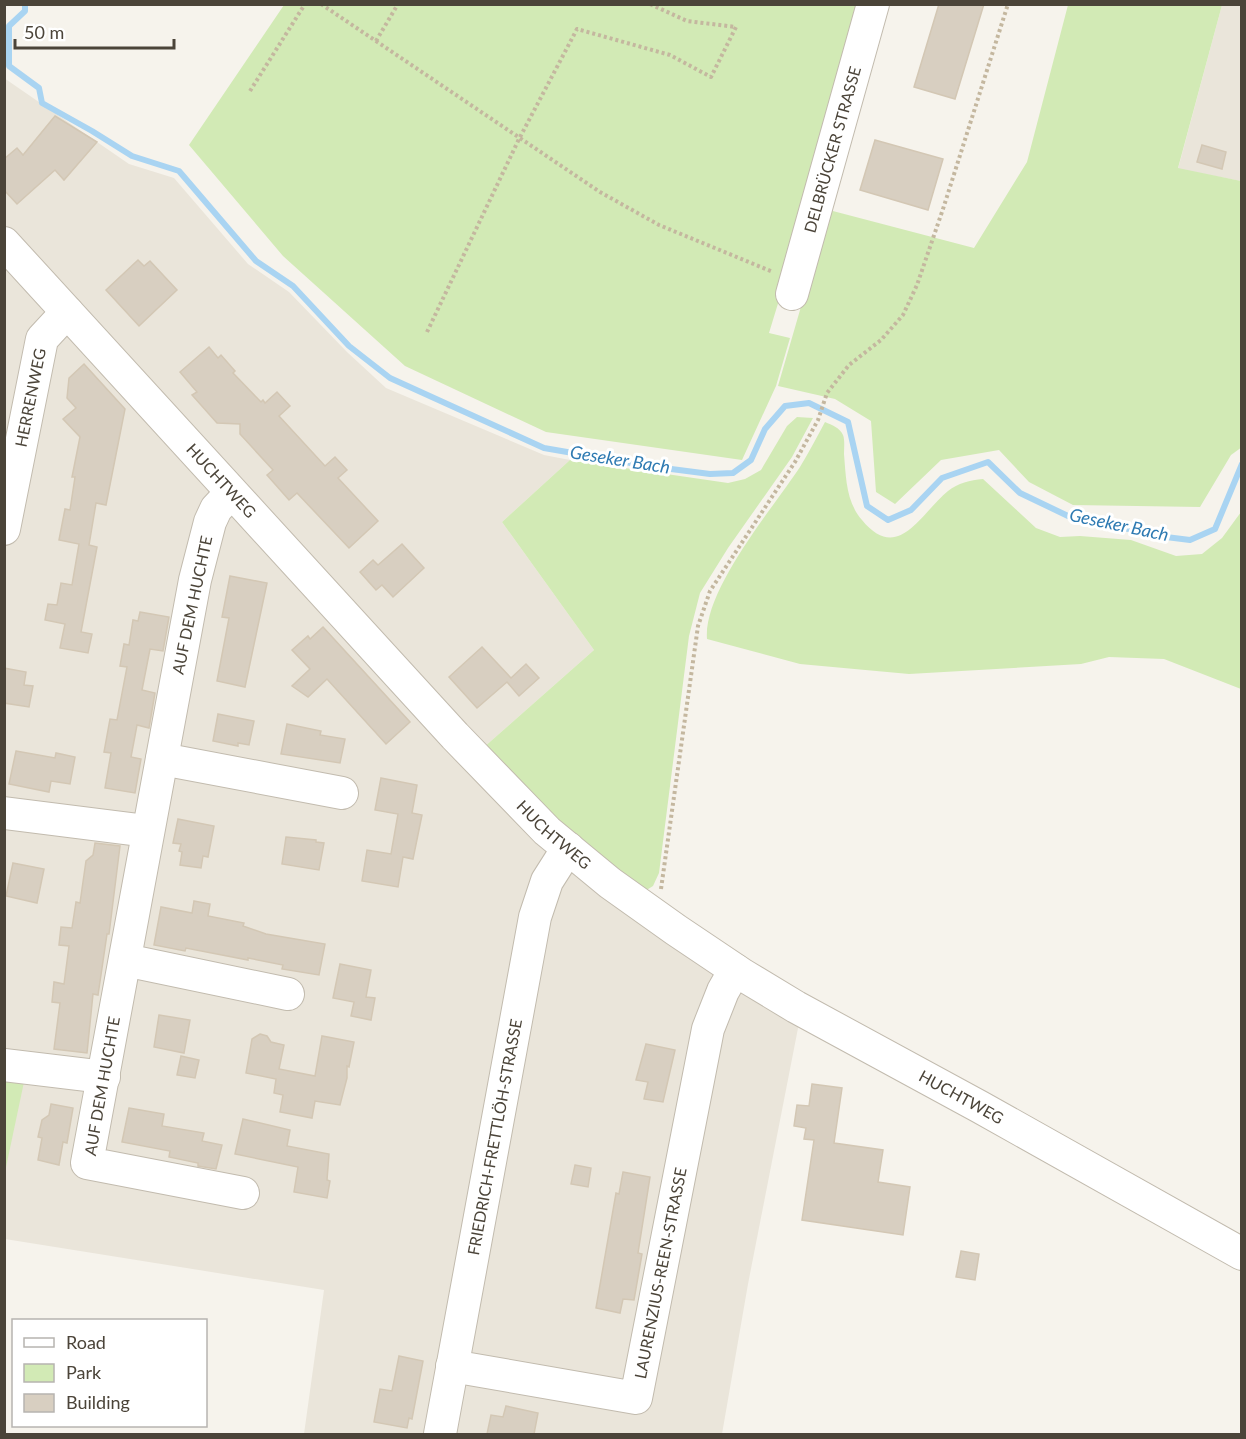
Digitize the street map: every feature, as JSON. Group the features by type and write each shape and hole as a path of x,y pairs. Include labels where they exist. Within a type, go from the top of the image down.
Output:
{"street":[{"name":"DELBRÜCKER STRASSE","path":"794,286 873,4"},
{"name":"HUCHTWEG","path":"4,243 455,736 547,831 610,883 735,970 796,1007 1242,1254"},
{"name":"HERRENWEG","path":"4,529 42,339 67,312"},
{"name":"AUF DEM HUCHTE","path":"231,493 216,509 210,522 195,580 87,1163 243,1194"},
{"path":"162,759 342,793"},
{"path":"4,813 147,831"},
{"name":"FRIEDRICH-FRETTLÖH-STRASSE","path":"440,1434 535,917 547,881 568,848"},
{"path":"125,960 288,994"},
{"name":"LAURENZIUS-REEN-STRASSE","path":"452,1366 636,1398 708,1029 723,991 735,970"},
{"path":"4,1065 104,1077"}],"path":[{"path":"250,91 305,4"},
{"path":"321,4 600,192 659,225 765,270 794,286"},
{"path":"376,42 398,4"},
{"path":"427,332 519,139 577,29 670,55 711,77 736,27 687,21 651,4"},
{"path":"657,916 698,626 710,591 795,462 818,420 827,393 849,365 881,340 903,315 917,285 943,209 1008,4"}],"shaded area":[{"path":"1222,5 1241,5 1241,181 1178,169"},
{"path":"4,78 129,164 174,178 248,264 289,292 347,352 386,388 544,455 570,460 502,522 594,650 483,748 449,748 800,1018 748,1284 722,1434 304,1434 324,1290 5,1239"}],"green space":[{"path":"284,5 869,5 769,333 790,338 776,386 742,460 546,432 405,366 283,256 189,145"},
{"path":"1068,5 1222,5 1178,168 1241,181 1242,447 1231,455 1200,507 1073,505 1029,482 999,450 941,460 895,504 876,492 871,421 835,399 778,386 829,210 974,248 1027,162"},
{"path":"797,417 813,418 792,457 728,548 700,593 689,636 659,873 653,886 645,891 624,884 483,748 594,650 502,522 570,460 728,483 745,479 761,470 787,426"},
{"path":"825,422 838,429 843,435 848,489 857,513 875,532 887,537 898,536 908,531 952,488 964,482 983,479 1036,528 1060,537 1080,536 1131,540 1176,556 1202,554 1222,538 1241,512 1241,689 1164,659 1109,657 1081,664 909,674 800,664 707,639 709,619 716,597 728,574 800,467"},
{"path":"5,1079 24,1082 5,1172"}],"building":[{"path":"939,4 984,4 955,99 914,87"},
{"path":"55,116 97,142 64,180 55,170 17,204 4,190 4,159 17,148 23,155"},
{"path":"875,140 943,159 928,210 860,190"},
{"path":"1202,145 1226,152 1222,169 1197,162"},
{"path":"138,260 144,266 150,261 177,290 139,326 106,290"},
{"path":"209,347 218,358 221,355 235,371 233,373 261,402 263,400 265,403 277,392 290,406 279,416 325,466 335,457 347,470 338,478 378,521 349,548 297,493 289,500 267,475 273,470 240,434 240,424 217,423 192,395 197,392 180,372"},
{"path":"84,364 125,409 106,505 96,503 89,545 97,547 81,632 92,634 88,653 60,648 65,624 45,620 48,604 57,605 61,583 72,585 79,544 59,540 65,509 70,510 75,477 72,477 80,437 63,419 76,408 67,398 69,378"},
{"path":"402,544 424,568 393,597 382,585 376,590 360,572 373,560 378,565"},
{"path":"230,576 267,583 245,687 217,681 229,618 222,617"},
{"path":"140,612 169,617 163,651 150,649 142,690 155,693 149,728 137,725 131,757 141,759 135,793 105,788 111,753 104,752 110,719 117,720 127,667 120,666 124,644 129,645 133,620 138,621"},
{"path":"323,627 410,722 386,744 327,679 308,697 292,686 310,669 292,650 308,636 310,639"},
{"path":"482,647 511,678 526,664 539,678 519,696 507,682 477,708 449,677"},
{"path":"4,668 26,672 24,685 33,686 29,707 4,703"},
{"path":"218,714 254,721 249,745 238,743 238,746 213,741"},
{"path":"287,724 321,731 320,735 345,739 340,763 281,754"},
{"path":"16,751 55,758 56,753 75,757 70,784 51,781 49,792 9,784"},
{"path":"381,778 417,785 412,813 422,815 413,859 403,857 398,887 362,881 367,850 391,854 398,814 375,810"},
{"path":"178,819 214,826 208,857 203,856 201,868 180,865 181,844 173,843"},
{"path":"286,837 324,843 319,870 282,864"},
{"path":"95,843 120,846 109,934 107,934 98,995 93,994 87,1053 54,1049 60,1003 52,1002 54,982 64,984 69,946 59,945 61,927 72,928 76,902 80,903 86,861 93,855"},
{"path":"13,863 44,869 37,903 6,896"},
{"path":"194,901 210,904 208,916 244,923 243,926 266,934 325,944 319,975 282,969 283,965 248,958 248,960 186,948 185,951 154,945 161,907 192,913"},
{"path":"340,964 371,970 366,997 375,998 371,1020 351,1016 354,1002 333,998"},
{"path":"159,1015 190,1020 184,1053 154,1047"},
{"path":"260,1034 267,1036 271,1042 284,1045 279,1069 315,1076 322,1036 354,1042 340,1105 315,1101 312,1118 280,1112 283,1095 274,1093 276,1079 246,1073 252,1039"},
{"path":"646,1044 675,1050 663,1102 644,1099 648,1082 636,1080"},
{"path":"181,1056 199,1060 195,1078 177,1075"},
{"path":"812,1084 842,1088 834,1143 883,1150 878,1182 910,1187 903,1235 802,1220 814,1140 804,1139 806,1128 794,1126 797,1105 809,1106"},
{"path":"51,1104 73,1108 67,1143 63,1142 59,1165 38,1160 42,1138 38,1137 42,1120 49,1115"},
{"path":"129,1108 164,1114 162,1126 204,1133 202,1141 222,1145 216,1169 169,1157 170,1151 122,1142"},
{"path":"243,1119 290,1130 287,1146 329,1154 327,1180 330,1181 327,1198 294,1192 298,1167 235,1154"},
{"path":"575,1165 591,1168 588,1187 571,1184"},
{"path":"623,1172 650,1177 638,1253 642,1254 634,1300 623,1299 620,1313 596,1308 616,1193 619,1194"},
{"path":"961,1251 979,1254 975,1280 956,1277"},
{"path":"399,1356 423,1361 412,1419 409,1418 407,1428 374,1422 380,1389 392,1391"},
{"path":"506,1406 538,1413 534,1434 487,1434 491,1415 503,1417"}],"waterway":[{"name":"Geseker Bach","path":"25,4 25,11 9,26 9,66 39,88 42,103 132,156 179,171 256,261 293,286 349,346 390,378 544,448 648,466 710,474 733,473 751,460 765,429 785,406 809,403 848,422 867,506 888,520 911,510 942,478 988,462 1020,493 1068,516 1190,540 1215,529 1242,464"}]}
